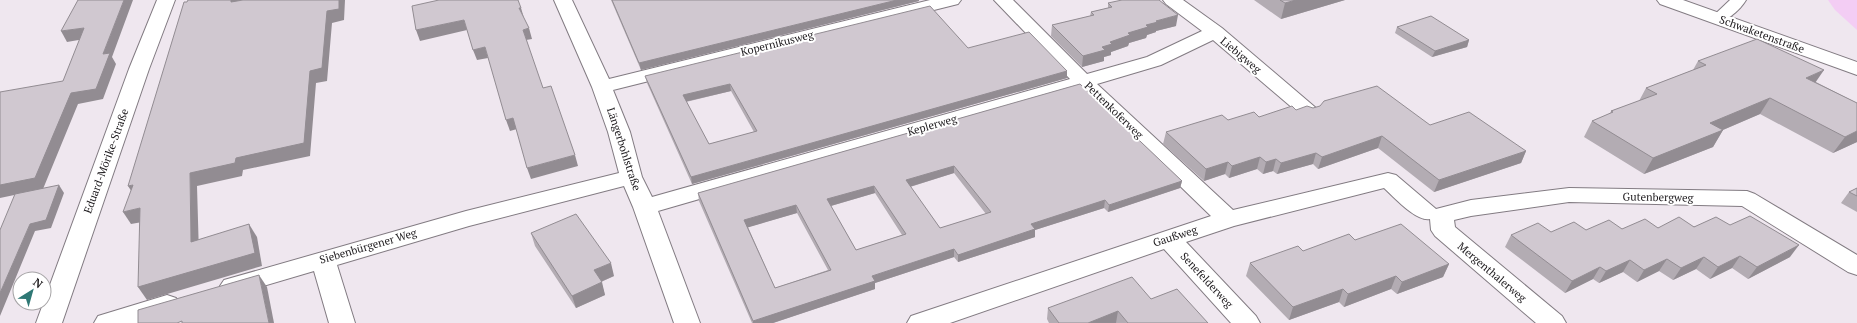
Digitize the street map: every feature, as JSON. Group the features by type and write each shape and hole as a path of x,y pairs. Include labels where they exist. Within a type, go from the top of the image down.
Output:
{"street":[{"name":"Eduard-Mörike-Straße","path":"48,323 139,69 166,0"},
{"name":"Längerbohlstraße","path":"564,0 620,132 631,177 645,207 687,323"},
{"name":"Kopernikusweg","path":"602,87 952,0"},
{"name":"Pettenkoferweg","path":"1003,0 1084,82 1228,219"},
{"name":"Liebigweg","path":"1172,0 1215,32 1309,112"},
{"name":"Schwaketenstraße","path":"1666,0 1857,69"},
{"name":"Keplerweg","path":"645,207 1154,61 1215,32"},
{"name":"Siebenbürgener Weg","path":"209,293 466,218 631,177"},
{"name":"Gaußweg","path":"920,323 1228,219 1388,180 1434,214"},
{"name":"Gutenbergweg","path":"1434,214 1569,195 1746,199 1857,266"},
{"name":"Mergenthalerweg","path":"1434,214 1443,230 1553,323"},
{"name":"Senefelderweg","path":"1168,238 1247,323"},
{"path":"323,259 342,323"},
{"path":"107,323 186,299"}],"lane":[{"path":"1718,18 1739,0"}],"shaded area":[{"path":"1828,0 1857,0 1857,30 1835,10"}],"building":[{"path":"78,0 124,0 103,54 110,53 96,89 71,93 35,178 0,185 0,92 63,81 84,28 61,31"},
{"path":"188,0 231,0 231,2 243,0 339,0 339,9 327,11 322,68 310,71 304,143 236,158 235,163 190,173 191,242 249,224 255,253 138,287 140,208 123,212 133,185 128,186 184,2 187,2"},
{"path":"439,0 518,0 521,8 519,8 529,28 523,30 543,88 551,86 575,155 527,168 513,118 506,120 485,47 473,50 464,20 416,30 412,6"},
{"path":"612,0 897,0 639,63"},
{"path":"1122,0 1159,0 1178,15 1146,25 1148,27 1128,33 1130,35 1110,42 1112,44 1102,47 1105,50 1083,56 1052,25 1094,15 1091,12 1112,7 1108,3"},
{"path":"1280,0 1296,0 1285,3"},
{"path":"930,6 968,48 1029,32 1067,71 691,177 645,76","holes":["730,84 757,131 709,144 683,95"]},
{"path":"1431,16 1469,40 1435,51 1397,27"},
{"path":"1757,39 1824,70 1806,78 1857,103 1857,131 1845,137 1770,98 1710,123 1723,130 1653,158 1592,121 1613,112 1611,111 1657,94 1646,88 1706,65 1698,61"},
{"path":"1080,84 1182,181 1109,205 1105,200 1031,224 1035,229 958,255 954,249 872,276 875,281 753,321 698,193","holes":["954,166 991,212 940,228 906,180","874,186 906,234 856,250 827,199","796,205 831,270 775,288 744,220"]},
{"path":"1377,86 1430,125 1469,112 1526,151 1439,180 1382,136 1322,157 1316,153 1281,163 1276,159 1266,162 1260,157 1232,166 1228,162 1206,169 1166,132 1222,115 1228,120 1254,112 1259,117 1292,106 1296,110 1307,106 1313,108 1320,106 1324,101"},
{"path":"59,185 46,220 30,224 0,293 0,230 15,194"},
{"path":"1857,188 1857,196 1849,192"},
{"path":"576,214 611,263 594,270 602,282 572,296 531,233"},
{"path":"1750,216 1799,245 1757,267 1740,256 1718,267 1704,257 1681,268 1667,259 1644,270 1630,260 1606,271 1600,267 1572,281 1511,235 1538,223 1551,232 1574,222 1586,230 1609,220 1622,229 1645,219 1658,228 1679,217 1694,227 1716,217 1730,225"},
{"path":"1401,224 1449,264 1402,282 1396,276 1348,294 1343,289 1293,307 1250,263 1298,246 1303,251 1349,234 1355,240"},
{"path":"259,275 269,323 182,323 182,321 177,323 138,323 138,310"},
{"path":"1132,277 1151,299 1177,289 1208,323 1128,323 1118,311 1088,323 1059,323 1048,308"}]}
